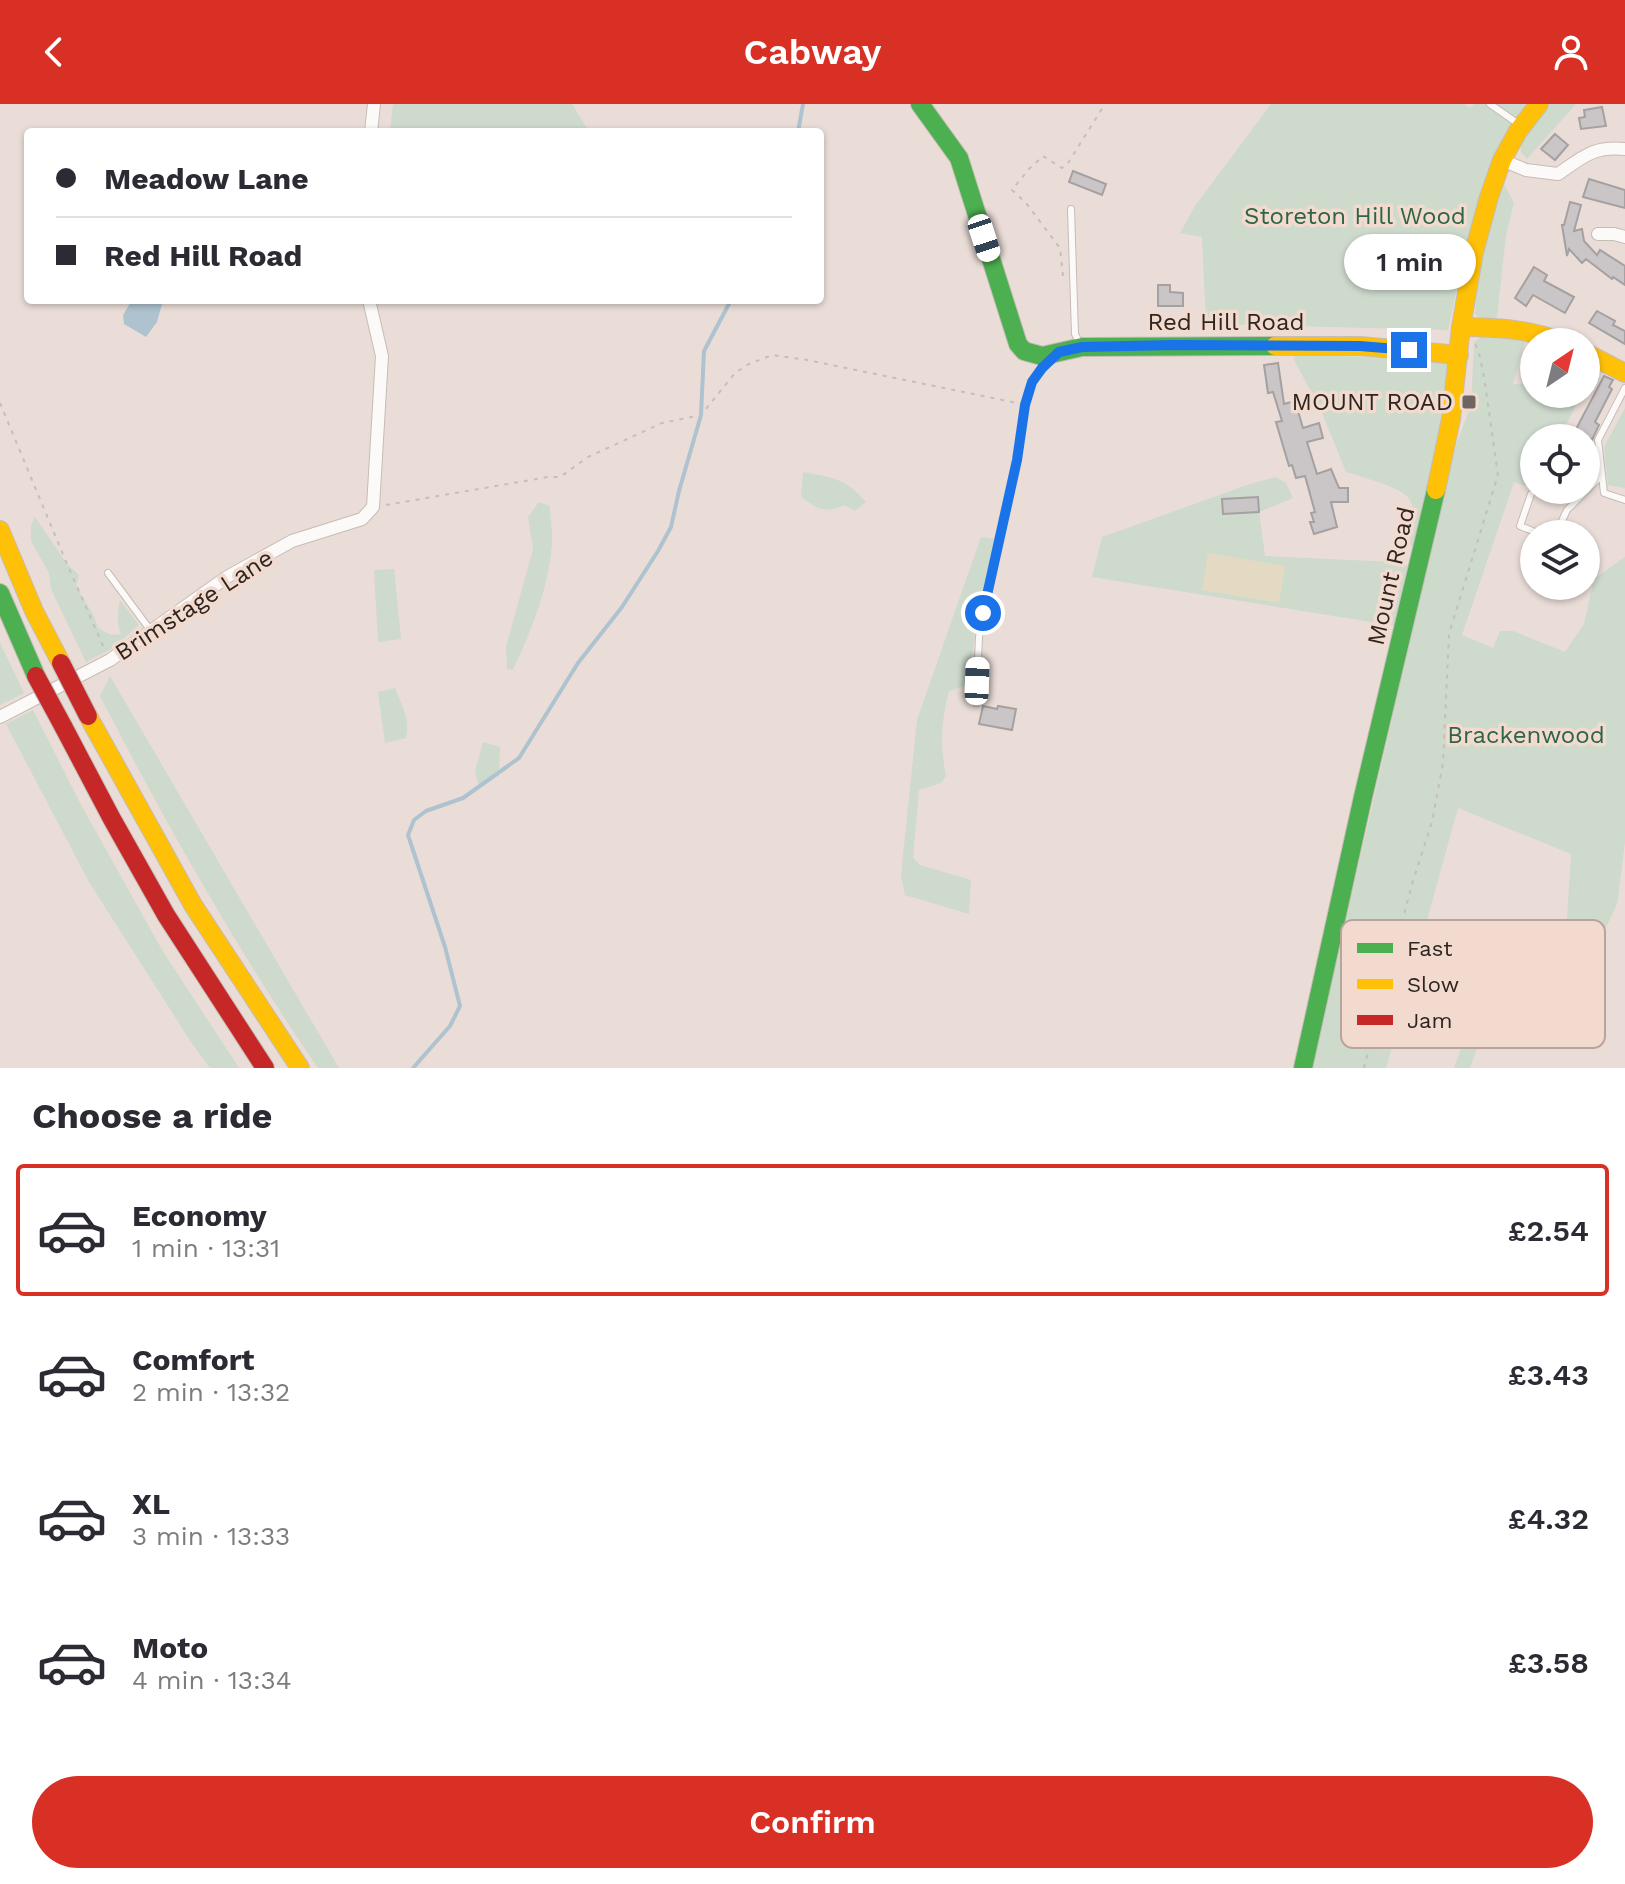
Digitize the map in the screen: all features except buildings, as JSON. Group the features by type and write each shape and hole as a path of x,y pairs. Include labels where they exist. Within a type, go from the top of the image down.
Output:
{"main road":[{"name":"Red Hill Road","path":"920,104 959,158 1018,344 1024,351 1042,356 1082,347 1360,346 1459,355"},
{"name":"Mount Road","path":"1303,1068 1451,419 1461,327 1474,252 1502,160 1521,126 1539,104"},
{"path":"1461,327 1505,326 1520,329"},
{"path":"1600,360 1625,373"},
{"path":"0,530 34,611 88,716 193,905 300,1068"},
{"path":"0,593 36,676 112,819 166,915 265,1068"}],"street":[{"path":"371,128 374,104"},
{"path":"1502,160 1526,170 1558,174 1592,152 1608,147 1625,149"},
{"path":"1605,230 1625,237"},
{"path":"370,304 382,356 373,507"},
{"name":"Brimstage Lane","path":"0,717 110,660 227,577 292,541 362,519 373,507"}],"lane":[{"path":"1490,104 1521,126"},
{"path":"1071,209 1075,334 1082,347"},
{"path":"976,703 979,637 1017,460 1025,405 1032,382 1059,352"},
{"path":"1625,388 1598,440 1604,493 1625,500"},
{"path":"1562,520 1567,510 1602,475"},
{"path":"108,573 152,631"}],"path":[{"path":"1063,276 1060,248 1026,203 1012,190 1043,156 1062,168 1068,163 1105,104"},
{"path":"1403,920 1432,822 1443,763 1449,634 1498,475 1479,353 1461,327"},
{"path":"373,507 560,477 588,457 662,423 697,417 735,373 772,355 1025,405"},
{"path":"0,403 110,660"},
{"path":"1364,1068 1369,1048"}],"green space":[{"path":"393,104 572,104 587,128 390,128"},
{"name":"Storeton Hill Wood","path":"1271,104 1465,104 1470,108 1474,104 1528,104 1497,151 1467,242 1448,330 1206,324 1202,237 1180,233 1195,206"},
{"path":"1549,104 1576,104 1527,159 1521,152 1523,139 1534,120"},
{"path":"1504,184 1514,203 1506,235 1497,317 1494,321 1475,314 1476,297"},
{"name":"Brackenwood","path":"1497,334 1520,341 1520,360 1513,384 1520,384 1520,408 1575,408 1566,424 1520,424 1520,484 1514,482 1462,635 1493,648 1500,631 1513,631 1565,652 1584,624 1589,600 1600,600 1600,575 1625,557 1625,842 1617,904 1605,930 1605,920 1567,920 1571,854 1458,808 1427,920 1346,920 1447,480 1471,406 1474,342 1481,337"},
{"path":"1298,354 1451,361 1418,548 1409,545 1413,510 1406,495 1346,472 1321,410 1293,358"},
{"path":"1625,408 1625,488 1608,485 1604,447"},
{"path":"803,472 838,480 866,502 855,511 845,505 827,510 817,507 801,497"},
{"path":"1276,477 1286,483 1293,498 1259,512 1265,556 1394,562 1412,567 1396,626 1092,577 1102,537"},
{"path":"539,502 550,506 552,539 547,577 520,655 513,670 507,669 506,647 533,549 528,517"},
{"path":"35,517 67,564 79,575 76,586 98,628 111,635 121,634 118,621 120,600 139,625 113,648 86,662 51,589 49,573 31,541 31,526"},
{"path":"981,537 996,539 976,629 971,684 949,691 942,734 946,776 941,783 919,790 913,858 920,865 971,880 969,914 905,895 901,875 917,720"},
{"path":"394,569 401,639 378,642 374,570"},
{"path":"0,643 24,693 0,705"},
{"path":"110,676 339,1068 318,1068 203,886 100,696"},
{"path":"395,688 405,712 406,738 385,743 378,692"},
{"path":"33,710 80,803 162,950 239,1068 210,1068 89,882 6,724"},
{"path":"483,742 500,747 499,769 479,786 475,771"},
{"name":"Brackenwood","path":"1341,942 1341,1048 1392,1048 1386,1068 1312,1068"},
{"path":"1461,1048 1477,1048 1470,1068 1454,1068"}],"sand":[{"path":"1208,553 1285,566 1279,603 1202,590"}],"water":[{"path":"130,304 162,304 157,322 146,337 124,324 123,315"}],"waterway":[{"path":"799,128 803,104"},
{"path":"413,1068 450,1026 460,1006 445,947 408,835 414,820 426,811 463,798 519,758 578,663 622,607 658,551 671,527 701,415 704,351 729,304"}],"traffic: fast":[{"path":"920,104 959,158 1018,344 1024,351 1042,356 1082,347 1275,346"},
{"path":"1303,1068 1436,490"},
{"path":"0,593 36,676"}],"traffic: slow":[{"path":"1436,490 1451,419 1461,327 1474,252 1502,160 1518,131 1539,104"},
{"path":"1461,327 1520,331"},
{"path":"1275,346 1360,346 1459,355"},
{"path":"1600,360 1625,373"},
{"path":"0,530 34,611 61,663"},
{"path":"88,716 193,905 300,1068"}],"traffic: jam":[{"path":"61,663 88,716"},
{"path":"36,676 63,726"},
{"path":"63,726 166,915 265,1068"}],"place":[{"name":"MOUNT ROAD","path":"1469,402"}],"route":[{"path":"983,613 1017,460 1025,405 1032,382 1059,352 1082,347 1174,345 1360,346 1409,350"}]}
